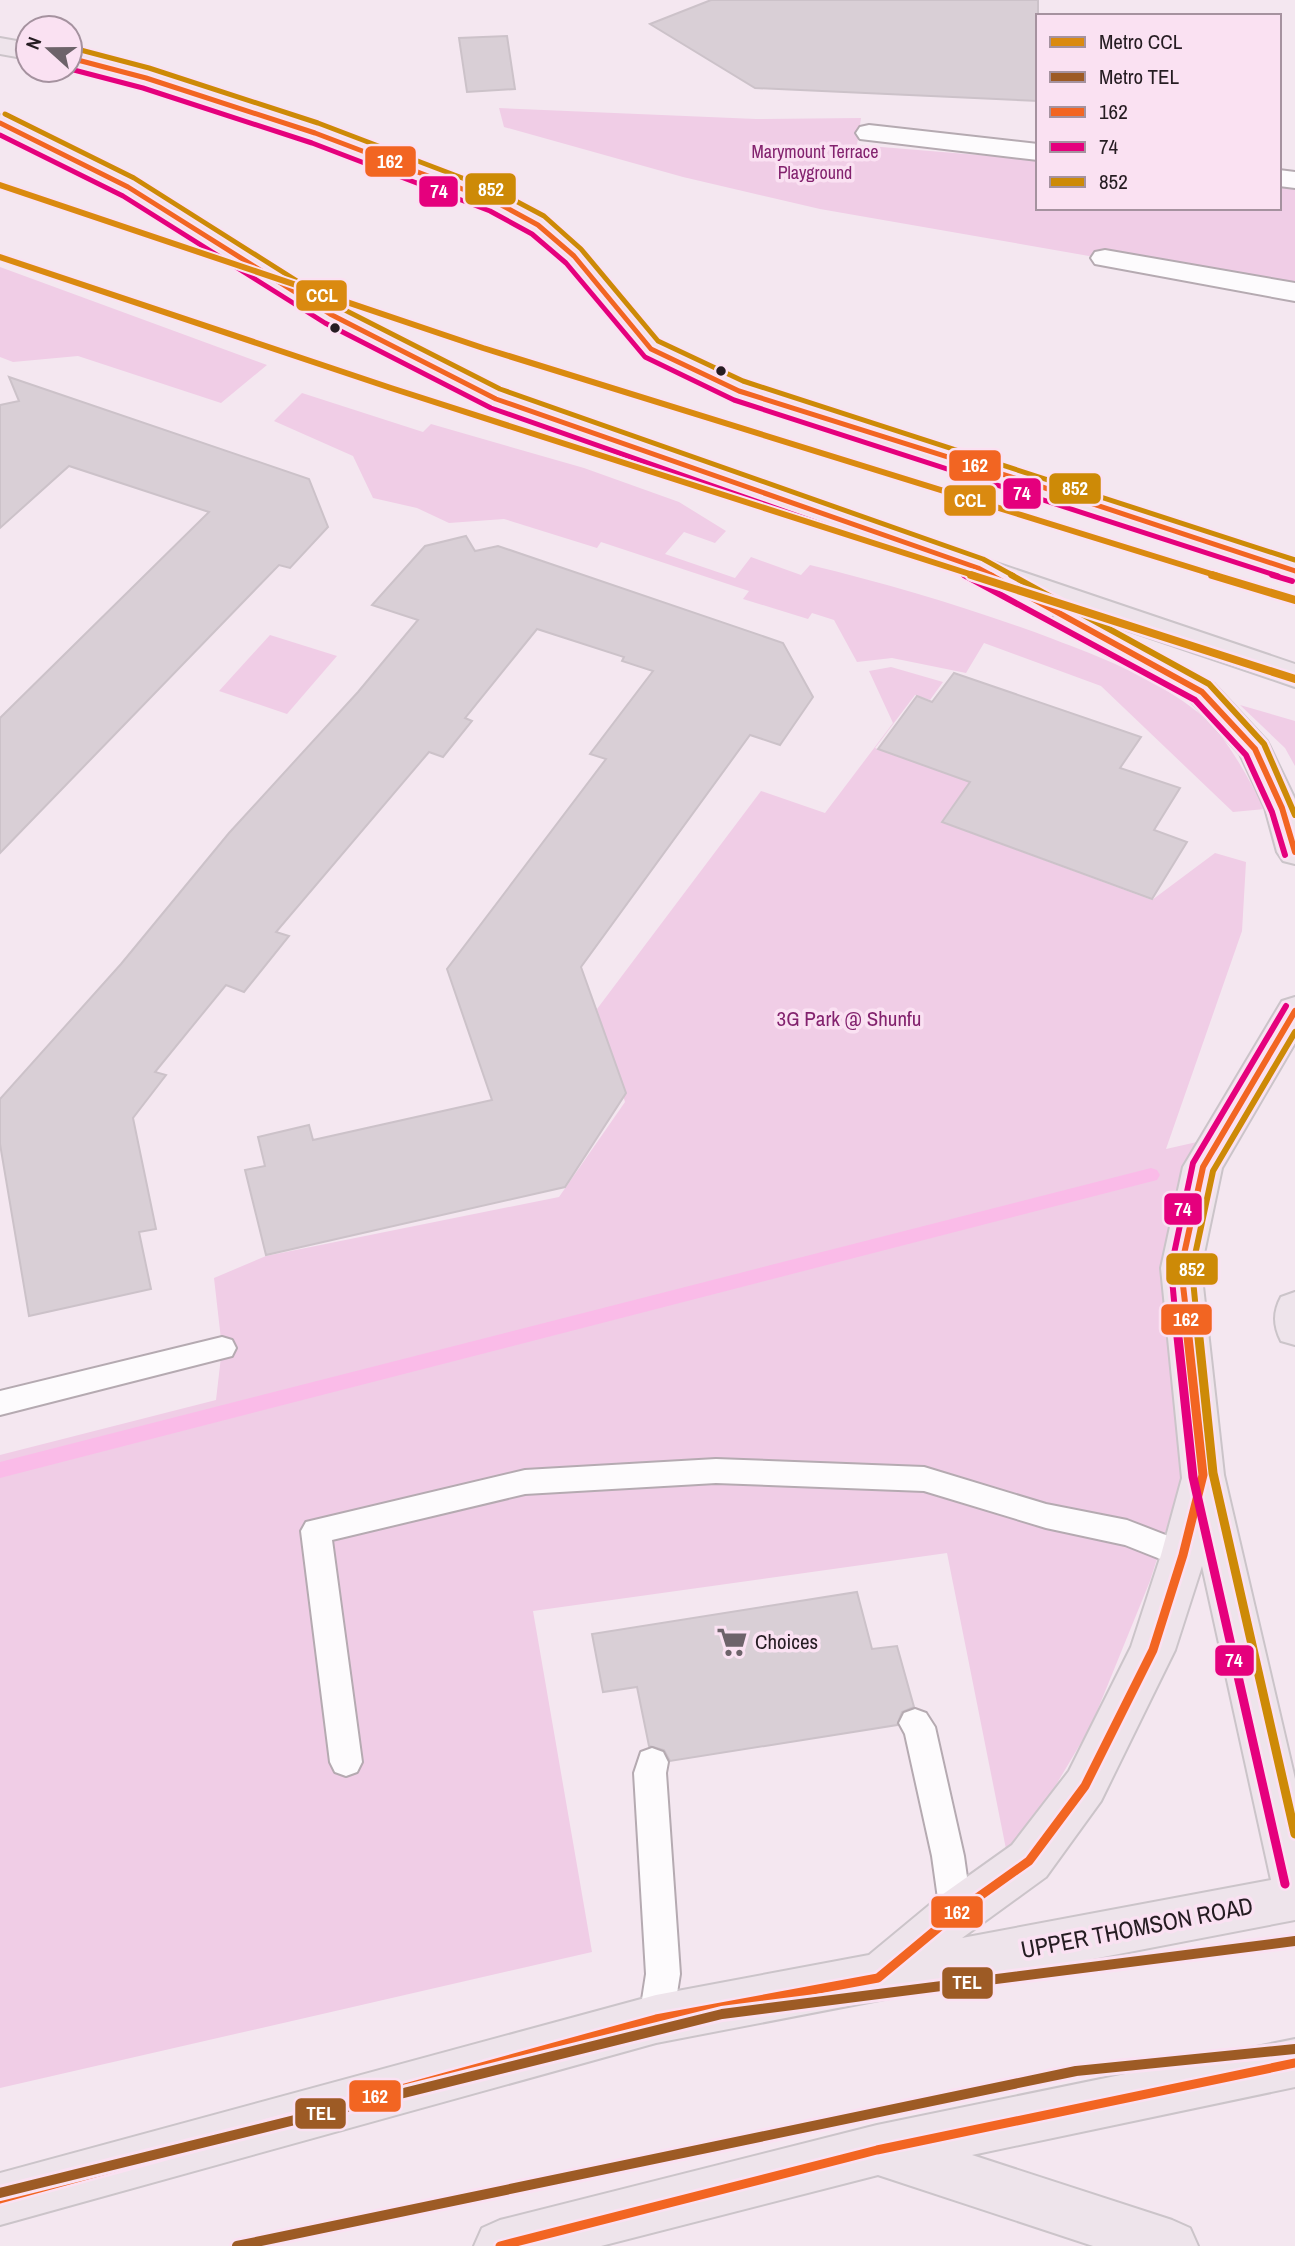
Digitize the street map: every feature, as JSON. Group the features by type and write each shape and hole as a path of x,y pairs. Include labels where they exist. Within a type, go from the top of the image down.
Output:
{"main road":[{"path":"84,62 146,78 302,129 494,201 538,225 574,256 651,349 739,391 1287,566"},
{"path":"0,123 128,187 330,314 496,400 1295,676"},
{"path":"978,568 1202,692 1255,748 1282,808 1295,852"},
{"path":"1295,1011 1203,1167 1181,1268 1203,1475 1295,1882"},
{"path":"1295,1308 1295,1329"},
{"path":"878,1978 956,1913 1029,1861 1085,1786 1153,1650 1183,1555 1203,1475"},
{"name":"UPPER THOMSON ROAD","path":"0,2199 656,2020 1295,1898"},
{"path":"500,2246 877,2150 1295,2063"},
{"path":"877,2150 1172,2246"}],"street":[{"path":"869,133 1036,152"},
{"path":"1105,258 1295,292"}],"lane":[{"path":"0,1402 222,1348"},
{"path":"346,1762 316,1531 525,1482 716,1471 924,1479 1046,1516 1127,1533 1183,1555"},
{"path":"915,1723 919,1727 948,1856 956,1913"},
{"path":"652,1762 650,1773 663,1974 656,2020"}],"green space":[{"name":"Marymount Terrace Playground","path":"499,108 756,119 861,118 857,145 1036,160 1036,210 1281,210 1281,181 1295,182 1295,292 820,209 683,177 504,127"},
{"path":"0,267 267,365 221,403 78,356 13,362 0,357"},
{"path":"302,393 423,432 431,424 584,468 679,502 726,531 715,543 684,532 665,554 735,578 751,557 801,575 810,565 963,608 1107,660 1159,686 1203,717 1233,754 1265,809 1233,812 1101,686 984,643 966,673 892,658 857,662 834,620 812,613 808,619 743,599 749,591 601,542 597,548 504,519 449,523 417,508 373,498 353,456 274,421"},
{"path":"270,635 337,656 287,714 219,691"},
{"name":"3G Park @ Shunfu","path":"891,667 943,682 930,700 915,695 875,748 970,782 941,822 1152,900 1215,853 1246,862 1242,931 1166,1149 1197,1142 1164,1274 1186,1467 1150,1581 1091,1726 1009,1864 947,1553 533,1611 592,1952 0,2088 0,1455 216,1400 222,1348 214,1278 266,1256 559,1197 625,1102 597,1009 761,791 825,813 893,723 869,671"},
{"path":"1240,705 1295,721 1295,766 1285,748"}],"building":[{"path":"711,0 1038,0 1036,101 755,88 650,24"},
{"path":"507,36 515,89 467,92 459,38"},
{"path":"9,377 309,479 328,527 290,568 279,565 0,853 0,718 209,512 69,466 0,528 0,405 19,401"},
{"path":"466,536 475,551 498,546 783,643 813,697 780,745 750,735 581,967 626,1093 565,1187 266,1255 245,1170 265,1166 258,1137 309,1125 313,1140 492,1100 447,969 606,759 590,754 653,671 622,661 624,657 537,629 465,718 472,721 443,757 429,752 276,932 289,936 244,992 226,985 155,1072 166,1075 133,1118 156,1229 139,1232 151,1289 29,1316 0,1144 0,1099 121,964 229,833 358,692 418,620 372,605 425,546"},
{"path":"954,673 1141,737 1120,768 1180,788 1154,830 1187,842 1152,899 942,822 970,782 878,749 917,696 932,702"},
{"path":"857,1592 872,1649 897,1646 914,1707 902,1712 897,1725 670,1761 664,1750 649,1746 637,1687 603,1692 592,1634"}],"waterway":[{"path":"0,1470 1151,1175"}],"metro line":[{"name":"CCL","path":"0,185 483,348 1295,600"},
{"name":"CCL","path":"0,257 391,388 1295,679"},
{"name":"TEL","path":"0,2193 722,2014 1295,1941"},
{"name":"TEL","path":"237,2246 1076,2071 1295,2049"}],"transit line":[{"name":"852","path":"84,51 149,68 318,123 499,192 544,216 581,249 658,341 743,381 1295,560"},
{"name":"162","path":"84,62 146,78 315,133 494,201 538,225 574,256 651,349 739,391 1030,483 1295,571"},
{"name":"74","path":"84,73 143,88 312,143 490,211 532,234 566,263 645,357 734,400 1292,581"},
{"name":"852","path":"5,114 134,178 335,305 500,389 983,559 1209,684 1264,744 1295,815"},
{"name":"162","path":"0,123 128,187 330,314 496,399 978,568 1202,692 1255,749 1282,808 1295,852"},
{"name":"74","path":"0,135 123,196 325,323 491,408 974,578 1195,700 1246,755 1272,812 1285,855"},
{"name":"74","path":"1285,1884 1193,1477 1171,1268 1193,1163 1286,1006"},
{"name":"162","path":"0,2199 656,2019 878,1978 956,1913 1029,1861 1085,1786 1153,1650 1183,1555 1203,1475 1181,1268 1203,1167 1295,1011"},
{"name":"852","path":"1295,1032 1213,1171 1192,1269 1213,1473 1295,1834"},
{"name":"162","path":"500,2246 877,2150 1295,2063"}],"place":[{"name":"Choices","path":"732,1642"}]}
